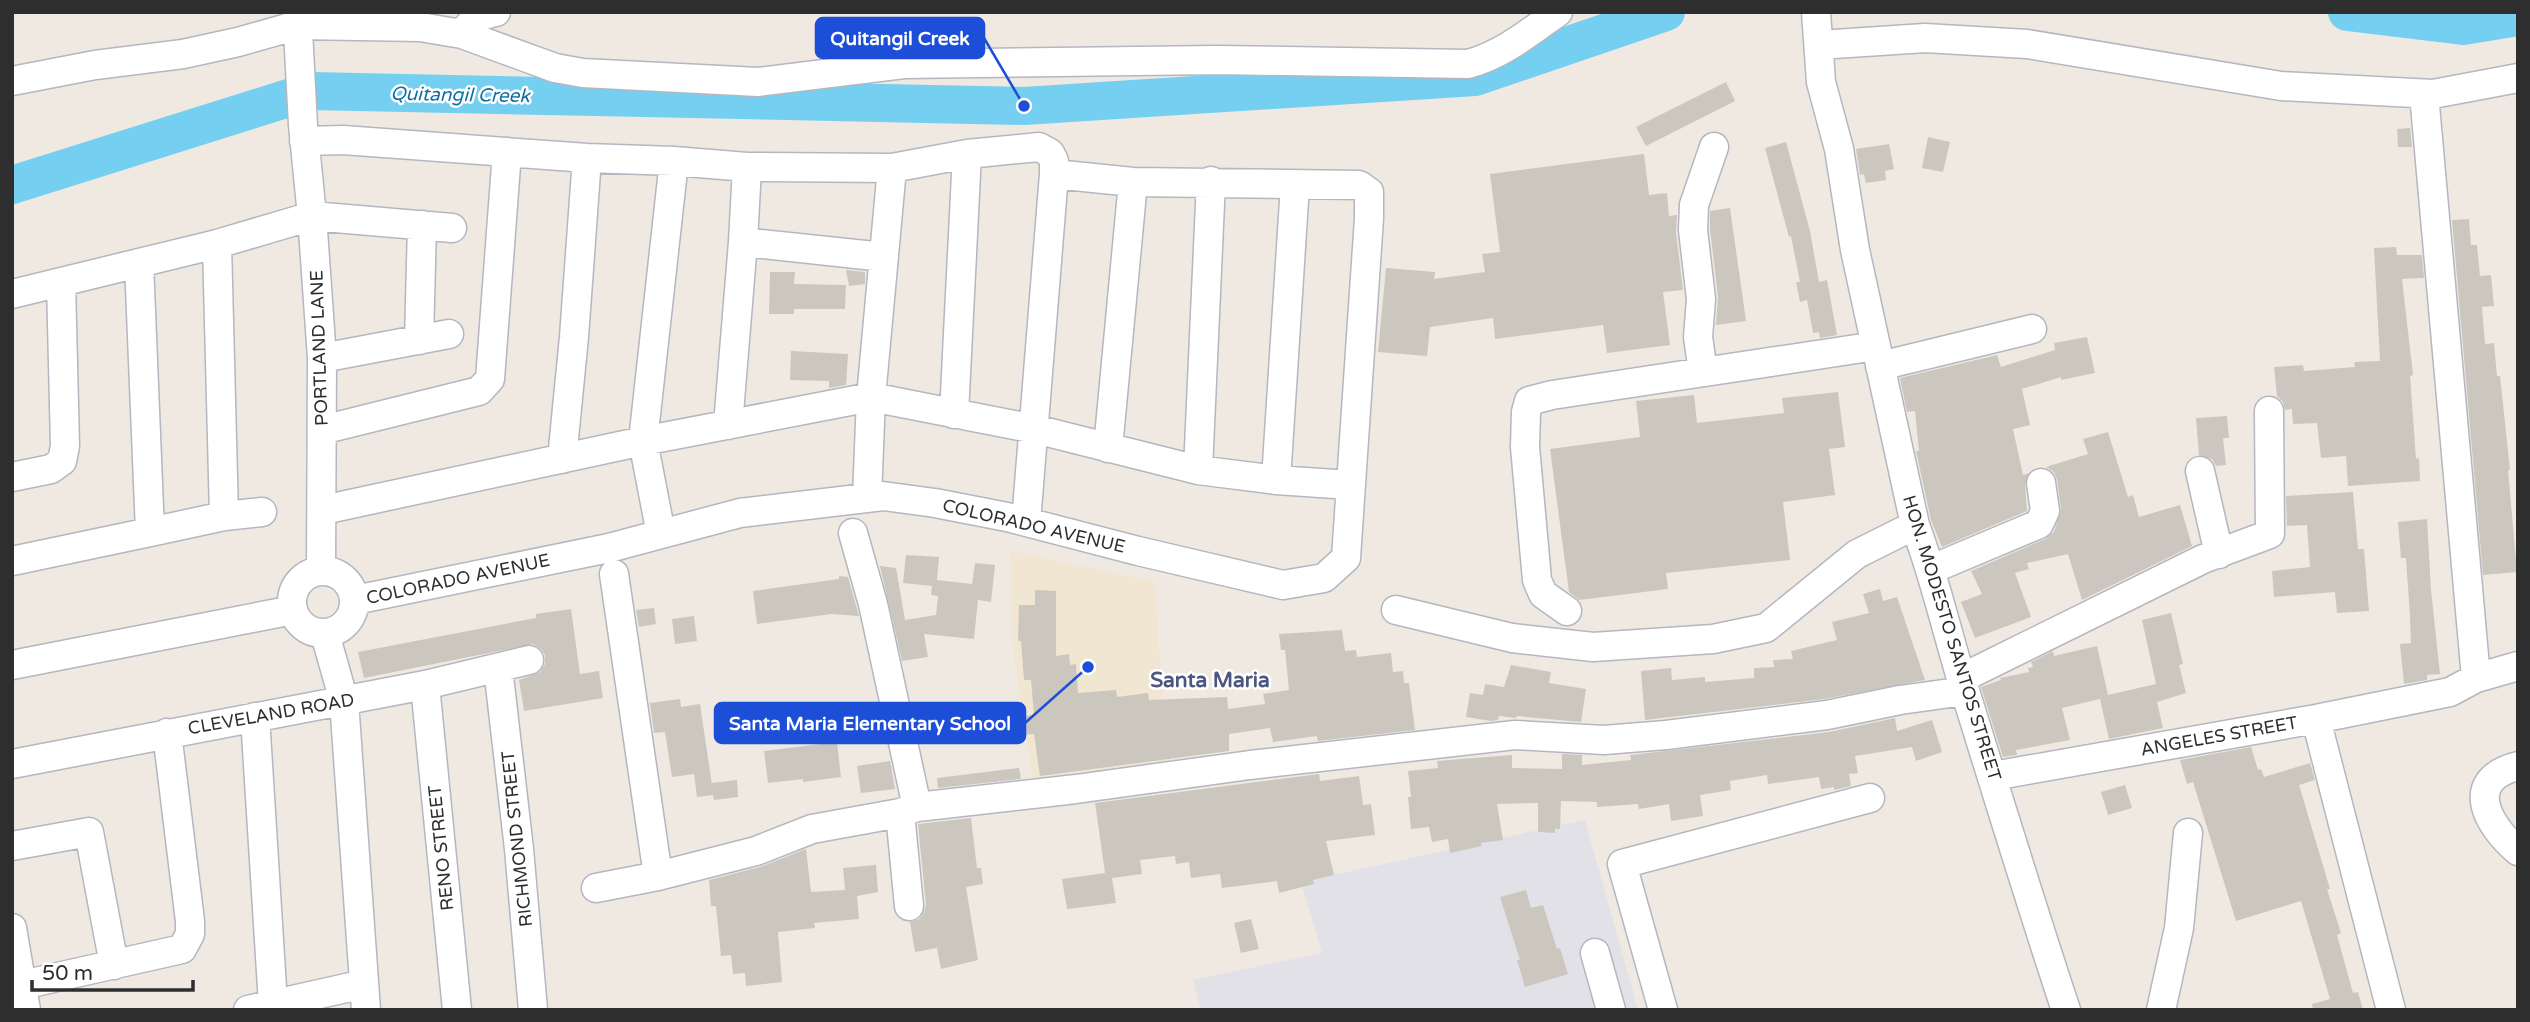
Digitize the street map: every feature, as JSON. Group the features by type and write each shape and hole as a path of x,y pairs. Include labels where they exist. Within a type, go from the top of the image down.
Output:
{"street":[{"path":"462,34 471,21 496,12"},
{"path":"12,81 95,65 183,54 298,28 419,20 555,68 583,73 758,82 904,64 1217,60 1468,64 1486,59 1513,44 1558,12"},
{"name":"HON. MODESTO SANTOS STREET","path":"1816,12 1821,82 1839,149 1855,250 1915,525 1932,569 1963,684 2027,895 2066,1010"},
{"name":"PORTLAND LANE","path":"298,28 322,358 321,571"},
{"path":"1819,45 1925,38 2027,44 2281,86 2424,94 2518,78"},
{"path":"2424,94 2476,678"},
{"path":"304,133 343,140 747,167 892,168 967,154 1039,148 1050,153 1054,161 1054,174 1026,522"},
{"path":"1703,372 1698,338 1701,299 1693,230 1694,205 1714,148"},
{"path":"322,430 479,391 490,379 508,152"},
{"path":"954,414 967,154"},
{"path":"562,459 587,158"},
{"path":"661,534 643,441 674,161"},
{"path":"728,425 747,167"},
{"path":"867,498 871,397 892,168"},
{"path":"1054,174 1133,182 1211,181 1295,185 1276,480"},
{"path":"1198,470 1211,181"},
{"path":"1108,448 1133,182"},
{"name":"COLORADO AVENUE","path":"355,600 609,548 740,513 883,496 935,503 1026,522 1283,584 1324,578 1346,558 1369,192 1359,185 1295,185"},
{"path":"12,295 216,244 312,216 452,228"},
{"path":"419,340 422,225"},
{"path":"743,242 884,257"},
{"path":"216,244 224,516"},
{"path":"139,263 150,532"},
{"path":"12,477 51,469 62,461 65,446 61,282"},
{"path":"1567,611 1543,594 1536,580 1525,447 1529,401 1552,395 1703,372 1878,356 2032,329"},
{"path":"322,358 449,334"},
{"path":"323,510 643,441 871,397 1035,429 1198,470 1276,480 1350,485"},
{"path":"596,888 658,876 756,851 812,829 909,810 1250,765 1515,735 1604,740 1666,735 1827,715 1963,684 2218,554 2270,534 2269,411"},
{"path":"2200,471 2218,554"},
{"path":"1932,569 2039,524 2045,511 2041,483"},
{"path":"12,561 224,516 262,512"},
{"path":"1396,610 1512,638 1593,647 1713,639 1766,628 1857,554 1915,525"},
{"path":"853,533 873,604 909,810 909,906"},
{"path":"321,571 338,574 349,585 355,600 351,616 341,628 325,634 304,627 293,610 293,592 304,577 321,571"},
{"path":"614,574 658,876"},
{"path":"12,665 293,610"},
{"path":"255,717 261,1007 365,997 344,701 325,634"},
{"name":"CLEVELAND ROAD","path":"12,764 425,685 529,660"},
{"path":"2316,719 2450,692 2476,678 2518,666"},
{"name":"RICHMOND STREET","path":"498,668 519,849 533,1010"},
{"name":"RENO STREET","path":"425,685 457,1010"},
{"name":"ANGELES STREET","path":"1993,776 2316,719 2391,1010"},
{"path":"12,928 24,998 114,965 183,949 190,934 167,733"},
{"path":"2518,766 2503,770 2488,784 2484,808 2496,829 2518,850"},
{"path":"1663,1010 1622,864 1870,798"},
{"path":"12,846 89,832 114,965"},
{"path":"2161,1010 2179,928 2189,833"},
{"path":"1595,953 1611,1010"}],"shaded area":[{"path":"1011,551 1155,582 1161,685 1171,767 1034,784 1013,649"},
{"path":"1585,820 1638,1010 1201,1010 1193,980 1322,953 1301,882"}],"building":[{"path":"1726,82 1735,101 1646,146 1636,127"},
{"path":"2410,128 2412,147 2398,147 2397,129"},
{"path":"1928,137 1950,142 1943,172 1922,168"},
{"path":"1786,142 1810,231 1819,282 1827,280 1837,335 1820,338 1819,332 1813,333 1807,300 1800,302 1796,282 1800,282 1791,236 1789,237 1765,148"},
{"path":"1889,144 1894,169 1885,171 1886,180 1866,183 1864,174 1860,175 1856,149"},
{"path":"1644,154 1649,195 1667,193 1669,216 1677,215 1676,232 1683,290 1663,292 1670,345 1607,353 1603,325 1495,339 1493,318 1430,327 1427,356 1378,352 1386,268 1435,272 1434,279 1485,272 1482,254 1500,252 1490,174"},
{"path":"1730,208 1746,321 1716,325 1718,297 1710,211"},
{"path":"2469,219 2471,245 2477,245 2480,276 2491,275 2494,306 2482,307 2485,344 2494,343 2497,376 2500,376 2517,572 2483,575 2452,220"},
{"path":"2396,247 2397,255 2422,255 2424,278 2402,279 2413,375 2410,376 2420,481 2348,486 2346,456 2321,458 2317,423 2293,424 2292,409 2285,410 2283,402 2277,396 2274,367 2303,365 2304,371 2355,367 2354,362 2380,361 2374,248"},
{"path":"846,270 865,272 865,284 849,286"},
{"path":"770,272 795,272 794,284 846,285 845,309 794,309 794,314 769,314"},
{"path":"2087,337 2095,373 2061,380 2061,377 2022,389 2030,425 2013,429 2023,475 2029,473 2025,485 2027,511 1942,547 1931,520 1916,451 1919,451 1915,411 1907,412 1900,378 1997,355 2001,367 2055,350 2054,343"},
{"path":"791,351 848,354 846,385 829,388 829,381 790,380"},
{"path":"1838,392 1845,447 1829,449 1835,495 1783,502 1790,560 1666,573 1668,589 1579,600 1569,592 1550,449 1640,437 1636,401 1694,395 1697,423 1784,413 1782,398"},
{"path":"2227,416 2229,438 2223,438 2226,465 2216,466 2212,459 2199,455 2196,418"},
{"path":"2108,432 2128,497 2133,495 2139,517 2180,505 2192,546 2082,600 2068,554 2027,563 2029,569 2015,573 2031,617 1975,638 1961,602 1982,594 1971,571 2045,539 2054,532 2061,509 2057,480 2054,472 2046,467 2088,454 2083,439"},
{"path":"2353,492 2358,549 2364,549 2369,611 2337,613 2335,592 2274,597 2272,571 2310,567 2307,525 2287,526 2286,496"},
{"path":"2427,519 2440,674 2427,675 2427,680 2404,684 2400,644 2411,643 2410,616 2406,558 2401,558 2398,522"},
{"path":"906,555 939,557 937,580 972,584 975,563 995,565 991,602 978,600 974,639 924,634 928,657 902,661 880,566 896,568 905,620 936,615 938,596 931,595 932,586 903,583"},
{"path":"839,576 848,577 859,616 832,614 757,624 753,591 839,579"},
{"path":"1880,589 1883,601 1897,597 1925,680 1824,699 1645,720 1641,671 1671,668 1672,680 1705,677 1705,682 1754,678 1754,668 1774,667 1773,660 1793,659 1791,651 1837,640 1832,622 1869,613 1863,594"},
{"path":"1035,590 1056,591 1056,656 1069,654 1070,665 1076,664 1078,693 1116,690 1117,697 1148,693 1149,700 1227,697 1228,709 1265,704 1263,694 1289,690 1285,650 1281,650 1279,634 1342,630 1345,651 1356,650 1357,657 1391,653 1393,672 1403,671 1404,683 1409,683 1415,730 1318,741 1317,736 1273,742 1270,728 1229,734 1229,751 1040,776 1034,734 1009,736 1007,718 1034,715 1031,680 1024,680 1021,641 1018,641 1019,605 1035,605"},
{"path":"654,608 656,624 639,627 636,610"},
{"path":"571,609 580,674 599,671 603,698 524,711 519,680 540,672 545,664 545,655 533,644 364,678 358,652"},
{"path":"2171,613 2183,664 2179,665 2186,693 2157,702 2163,728 2109,739 2100,699 2062,708 2070,740 2016,750 2017,755 2003,757 1981,687 2001,680 2000,678 2029,672 2028,668 2033,667 2031,662 2053,651 2054,656 2097,646 2108,695 2156,684 2142,620"},
{"path":"694,616 697,641 675,644 672,619"},
{"path":"1511,665 1551,672 1549,683 1586,689 1581,722 1517,716 1499,716 1498,720 1491,721 1466,717 1470,693 1483,695 1485,684 1504,687"},
{"path":"680,699 681,707 700,704 712,785 737,780 738,797 714,800 713,795 697,797 694,774 672,777 665,732 654,733 650,703"},
{"path":"1895,718 1897,731 1932,720 1942,752 1916,761 1912,747 1855,756 1858,773 1849,774 1851,786 1834,790 1834,787 1821,789 1819,777 1768,784 1767,775 1730,781 1731,790 1700,795 1703,816 1671,821 1669,804 1639,809 1638,804 1597,807 1597,802 1561,801 1560,829 1555,829 1555,833 1538,832 1538,803 1497,804 1503,840 1481,843 1482,846 1450,853 1448,839 1432,842 1429,827 1411,829 1408,771 1438,768 1437,761 1512,755 1512,768 1562,769 1562,754 1582,755 1582,765 1631,760 1630,755 1829,732"},
{"path":"837,742 841,777 768,783 764,751"},
{"path":"2251,747 2258,770 2261,769 2264,777 2310,763 2315,780 2299,785 2330,889 2327,889 2341,933 2337,935 2353,993 2358,992 2363,1010 2313,1010 2312,1004 2330,999 2301,901 2236,921 2193,782 2187,784 2180,760"},
{"path":"890,761 895,789 861,793 857,766"},
{"path":"1019,768 1021,779 938,788 937,778"},
{"path":"1319,774 1320,781 1359,776 1363,805 1371,804 1375,835 1326,841 1334,875 1313,880 1314,884 1279,893 1277,881 1222,888 1220,874 1191,878 1189,862 1176,864 1175,856 1140,860 1142,874 1112,878 1116,903 1067,909 1062,879 1105,873 1095,803"},
{"path":"2125,785 2132,808 2108,815 2101,792"},
{"path":"971,818 977,868 981,868 983,884 966,887 978,960 941,969 937,948 915,952 910,922 919,919 926,905 918,824"},
{"path":"806,849 811,892 845,890 843,868 876,865 878,892 857,896 859,919 814,923 815,928 778,932 782,982 746,986 745,973 733,974 731,955 721,956 716,906 711,906 709,880 760,867"},
{"path":"1526,890 1531,908 1543,905 1568,974 1525,987 1517,960 1520,960 1500,897"},
{"path":"1251,919 1259,949 1241,953 1234,923"}],"waterway":[{"name":"Quitangil Creek","path":"12,185 311,91 1024,106 1475,77 1666,12"},
{"name":"Quitangil Creek","path":"2347,12 2463,26 2518,17"}],"place":[{"name":"Quitangil Creek","path":"1024,106"},
{"name":"Santa Maria Elementary School","path":"1088,667"}],"district":[{"name":"Santa Maria","path":"1210,680"}]}
